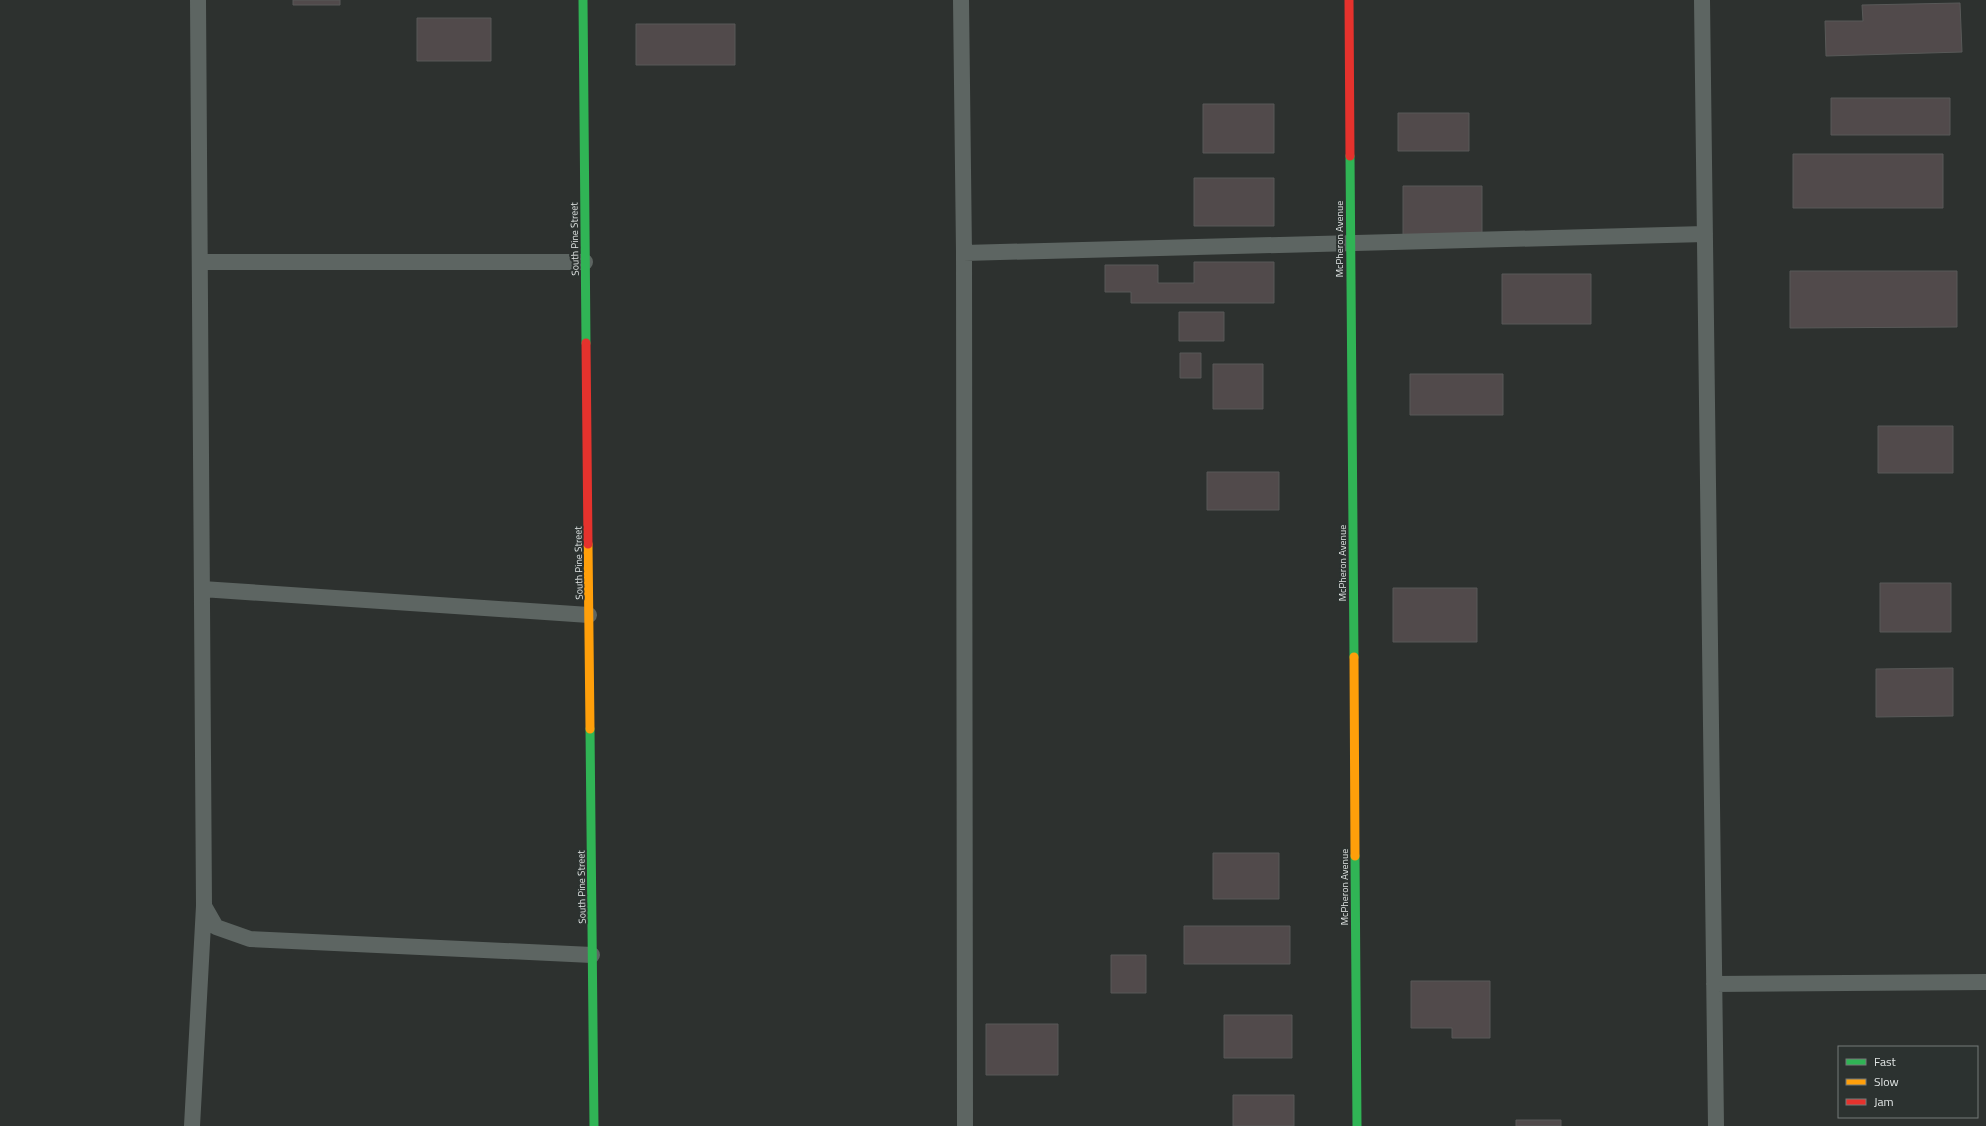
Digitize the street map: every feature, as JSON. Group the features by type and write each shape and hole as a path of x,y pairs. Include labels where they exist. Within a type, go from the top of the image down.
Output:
{"main road":[{"name":"South Pine Street","path":"583,0 594,1126"},
{"name":"McPheron Avenue","path":"1349,0 1357,1126"}],"lane":[{"path":"192,1126 204,906 198,0"},
{"path":"961,0 964,253 965,1126"},
{"path":"1702,0 1716,1126"},
{"path":"964,253 1705,234"},
{"path":"200,262 585,262"},
{"path":"202,589 589,615"},
{"path":"204,906 216,927 250,939 592,955"},
{"path":"1714,984 1986,982"}],"building":[{"path":"293,0 340,0 340,5 293,5"},
{"path":"1960,3 1962,52 1826,56 1825,21 1863,21 1862,5"},
{"path":"417,18 491,18 491,61 417,61"},
{"path":"636,24 735,24 735,65 636,65"},
{"path":"1831,98 1950,98 1950,135 1831,135"},
{"path":"1203,104 1274,104 1274,153 1203,153"},
{"path":"1398,113 1469,113 1469,151 1398,151"},
{"path":"1793,154 1943,154 1943,208 1793,208"},
{"path":"1194,178 1274,178 1274,226 1194,226"},
{"path":"1403,186 1482,186 1482,235 1403,235"},
{"path":"1194,262 1274,262 1274,303 1131,303 1131,292 1105,292 1105,265 1158,265 1158,283 1194,283"},
{"path":"1790,271 1957,271 1957,327 1790,328"},
{"path":"1502,274 1591,274 1591,324 1502,324"},
{"path":"1179,312 1224,312 1224,341 1179,341"},
{"path":"1180,353 1201,353 1201,378 1180,378"},
{"path":"1213,364 1263,364 1263,409 1213,409"},
{"path":"1410,374 1503,374 1503,415 1410,415"},
{"path":"1878,426 1953,426 1953,473 1878,473"},
{"path":"1207,472 1279,472 1279,510 1207,510"},
{"path":"1880,583 1951,583 1951,632 1880,632"},
{"path":"1393,588 1477,588 1477,642 1393,642"},
{"path":"1953,668 1953,716 1876,717 1876,669"},
{"path":"1213,853 1279,853 1279,899 1213,899"},
{"path":"1184,926 1290,926 1290,964 1184,964"},
{"path":"1111,955 1146,955 1146,993 1111,993"},
{"path":"1411,981 1490,981 1490,1038 1452,1038 1452,1028 1411,1028"},
{"path":"1224,1015 1292,1015 1292,1058 1224,1058"},
{"path":"986,1024 1058,1024 1058,1075 986,1075"},
{"path":"1233,1095 1294,1095 1294,1126 1233,1126"},
{"path":"1516,1120 1561,1120 1561,1126 1516,1126"}],"traffic: fast":[{"path":"583,0 586,343"},
{"path":"1350,156 1354,657"},
{"path":"590,729 594,1126"},
{"path":"1355,856 1357,1126"}],"traffic: slow":[{"path":"588,544 590,729"},
{"path":"1354,657 1355,856"}],"traffic: jam":[{"path":"1349,0 1350,156"},
{"path":"586,343 588,544"}]}
